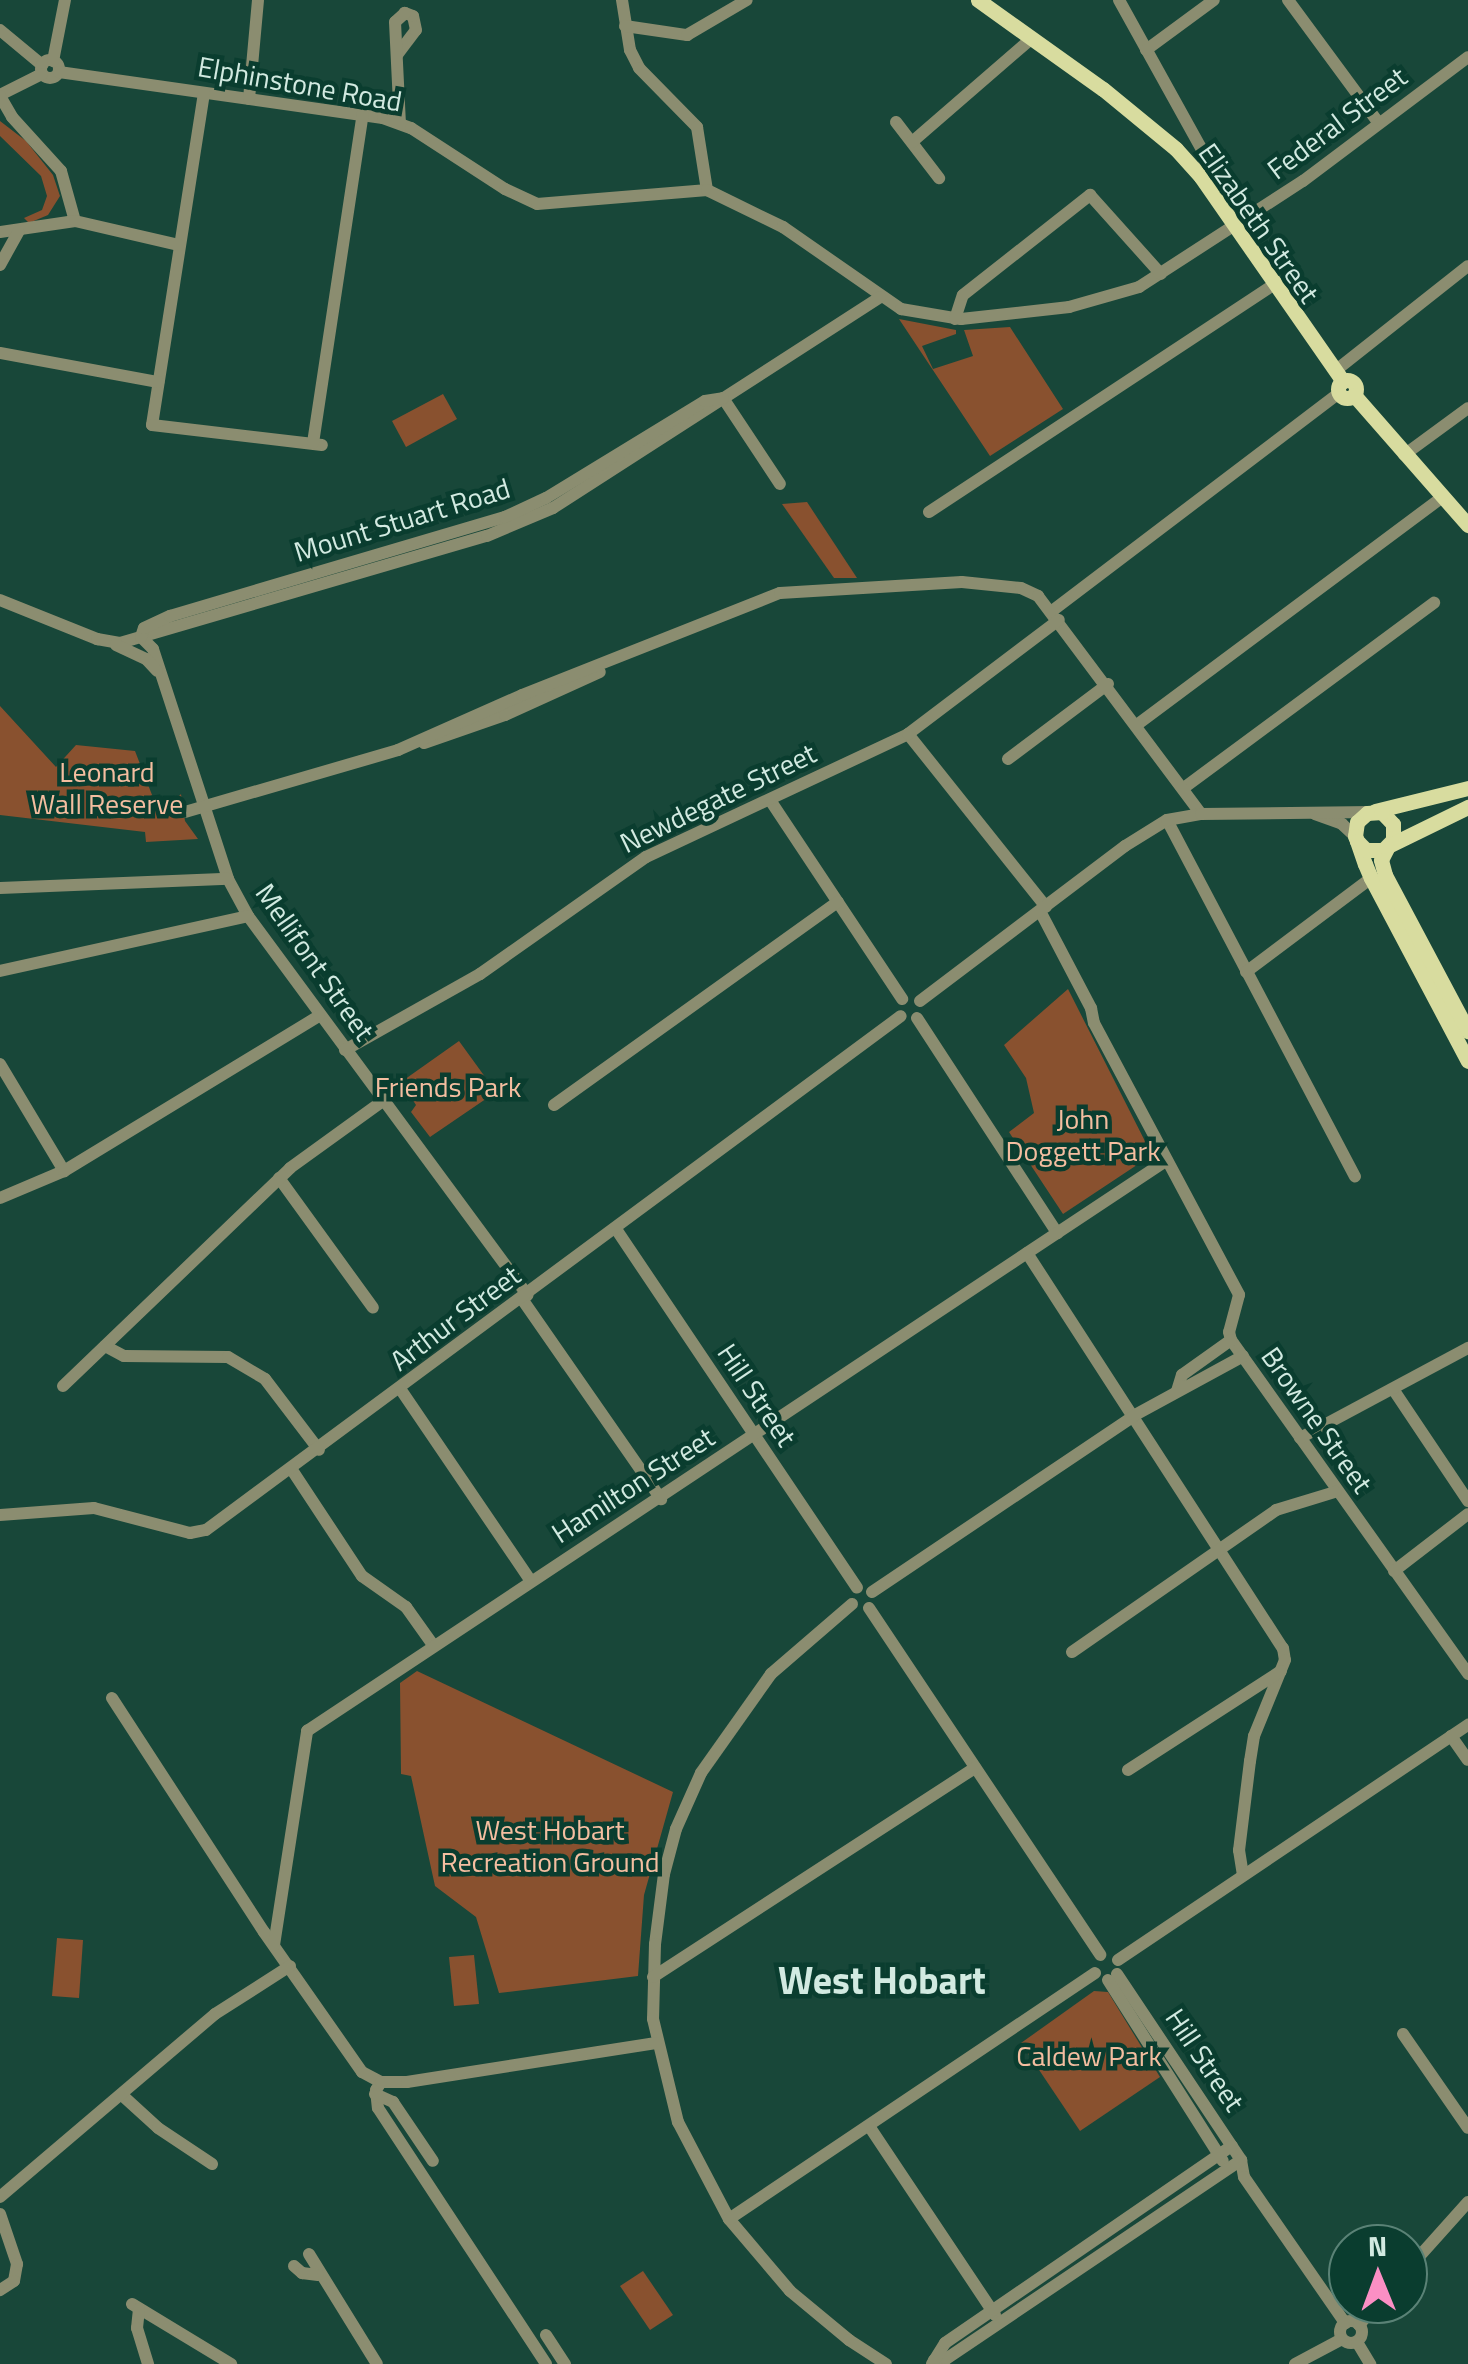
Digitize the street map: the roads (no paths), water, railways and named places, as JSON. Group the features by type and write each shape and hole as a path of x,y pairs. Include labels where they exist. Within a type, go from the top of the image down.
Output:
{"main road":[{"name":"Elizabeth Street","path":"978,0 1103,89 1176,150 1201,177 1343,385 1468,526"},
{"path":"1468,788 1373,812 1360,818 1356,838 1371,878 1468,1061"},
{"path":"1356,838 1370,851 1468,807"},
{"path":"1373,812 1394,824 1382,860 1385,875 1468,1032"}],"street":[{"path":"65,0 49,68 0,96 12,117 61,171 75,221"},
{"path":"249,99 258,0"},
{"path":"622,0 625,26 639,68 697,127 706,190"},
{"path":"625,26 688,35 747,0"},
{"path":"1119,0 1206,157 1201,177"},
{"path":"1146,50 1214,0"},
{"path":"1288,0 1378,122"},
{"path":"0,30 49,68"},
{"path":"912,142 1032,38"},
{"path":"397,55 400,122"},
{"name":"Federal Street","path":"1235,227 1468,57"},
{"name":"Elphinstone Road","path":"49,68 400,122 526,201 706,190 782,227 880,298 922,316 955,319 1069,308 1119,294 1161,274 1235,227"},
{"path":"204,92 152,425 317,440 363,114"},
{"path":"896,122 939,178"},
{"path":"955,319 963,295 1090,195 1161,274"},
{"path":"0,232 75,221 180,245"},
{"path":"0,265 18,232"},
{"name":"Newdegate Street","path":"345,1050 480,974 646,856 908,734 1343,385 1468,266"},
{"path":"929,512 1273,285"},
{"name":"Mount Stuart Road","path":"110,642 141,637 144,628 170,616 505,517 546,498 705,401 723,398 880,298"},
{"path":"0,352 158,382"},
{"path":"723,398 780,484"},
{"path":"1404,455 1468,408"},
{"path":"1138,724 1442,496"},
{"path":"185,812 414,744 615,657 780,592 992,584 1038,596 1138,724 1201,814"},
{"path":"0,600 110,642"},
{"path":"1185,787 1434,603"},
{"path":"141,637 146,659"},
{"name":"Mellifont Street","path":"141,637 153,649 228,878 248,916 524,1297 661,1499"},
{"name":"Mellifont Street","path":"110,642 146,659 159,673"},
{"path":"1008,760 1108,684"},
{"name":"Browne Street","path":"908,734 1043,909 1239,1296 1231,1340 1335,1492 1468,1674"},
{"path":"770,800 902,999 901,1016 918,1018"},
{"path":"1057,1233 918,1018 920,1001 1167,820 1201,814 1312,814 1331,809 1373,812"},
{"path":"1312,814 1342,824 1356,838"},
{"path":"1167,820 1355,1176"},
{"path":"0,888 228,878"},
{"path":"1246,972 1371,878"},
{"path":"554,1106 838,902"},
{"path":"0,970 248,916"},
{"path":"902,999 912,996 920,1001"},
{"path":"0,1198 64,1171 319,1016"},
{"name":"Arthur Street","path":"0,1516 94,1508 194,1534 292,1470 901,1016"},
{"path":"0,1064 64,1171"},
{"path":"64,1386 279,1178 383,1100"},
{"name":"Hamilton Street","path":"274,1945 307,1730 661,1499 1167,1160"},
{"path":"279,1178 373,1308"},
{"name":"Hill Street","path":"616,1229 858,1588"},
{"path":"1026,1253 1136,1416 1283,1648 1281,1671 1252,1749 1239,1850 1243,1875"},
{"path":"1177,1391 1182,1375 1231,1340"},
{"path":"105,1346 124,1356 228,1357 265,1380 319,1450"},
{"path":"1300,1438 1468,1348"},
{"path":"1110,1972 1094,1963 1100,1955 868,1608 872,1592 1136,1416 1242,1356"},
{"path":"1393,1389 1468,1500"},
{"path":"401,1390 531,1581"},
{"path":"292,1470 362,1576 406,1607 433,1645"},
{"path":"1072,1652 1276,1510 1335,1492"},
{"path":"1394,1570 1468,1514"},
{"path":"872,1592 858,1588 852,1604 771,1674 701,1773 676,1829 664,1874 653,1977 656,2043 687,2144 730,2219 790,2291 886,2364"},
{"path":"852,1604 860,1610 868,1608"},
{"path":"1128,1770 1281,1671"},
{"path":"112,1698 274,1945 362,2072 393,2102 432,2161"},
{"path":"730,2219 1110,1972 1243,1875 1468,1725"},
{"path":"1452,1736 1468,1760"},
{"path":"653,1977 975,1768"},
{"path":"0,2197 215,2014 290,1966"},
{"name":"Hill Street","path":"1110,1972 1232,2146 1241,2160 1244,2177"},
{"name":"Hill Street","path":"1110,1972 1219,2156 1228,2168 1244,2177 1328,2292"},
{"path":"1402,2034 1468,2128"},
{"path":"378,2088 656,2043"},
{"path":"378,2088 378,2108 546,2364"},
{"path":"123,2096 158,2128 212,2164"},
{"path":"869,2126 1000,2323"},
{"path":"933,2362 945,2343 1232,2146"},
{"path":"933,2362 946,2359 1241,2160"},
{"path":"1428,2247 1468,2202"},
{"path":"0,2214 17,2264 14,2281 0,2290"},
{"path":"308,2254 377,2364"},
{"path":"294,2266 302,2273 318,2275"},
{"path":"148,2364 136,2328 135,2306 231,2364"},
{"path":"1296,2364 1342,2339 1351,2324 1362,2334 1356,2342"},
{"path":"546,2335 565,2364"},
{"path":"1342,2339 1356,2342 1370,2364"}],"district":[{"name":"West Hobart","path":"882,1981"}],"park label":[{"name":"Leonard Wall Reserve","path":"107,788"},
{"name":"Friends Park","path":"448,1087"},
{"name":"John Doggett Park","path":"1083,1135"},
{"name":"West Hobart Recreation Ground","path":"550,1846"},
{"name":"Caldew Park","path":"1089,2056"}]}
